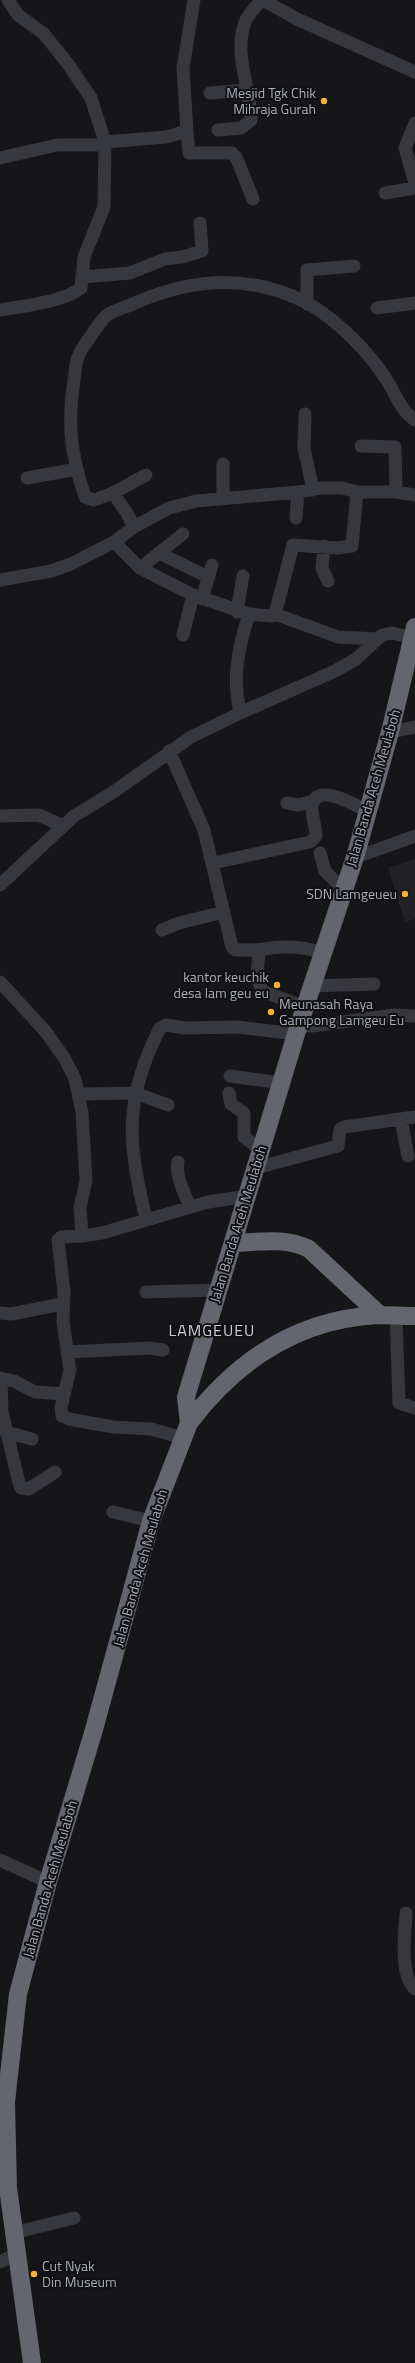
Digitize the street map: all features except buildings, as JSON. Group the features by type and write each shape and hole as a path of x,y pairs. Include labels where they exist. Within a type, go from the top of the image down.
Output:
{"highway":[{"name":"Jalan Banda Aceh Meulaboh","path":"32,2363 13,2233 7,2147 6,2102 9,2063 18,1994 48,1882 93,1733 151,1520 186,1431 186,1397 218,1290 234,1243 256,1168 260,1149 297,1029 356,854 390,732 414,632"},
{"path":"234,1243 292,1241 302,1245 309,1249 388,1316"},
{"path":"186,1431 215,1391 259,1354 285,1338 329,1322 388,1316 415,1316"}],"street":[{"path":"0,4 4,0"},
{"path":"0,310 42,302 74,293 81,288 86,251 104,212 106,143 91,98 68,64 44,34 18,15 8,0"},
{"path":"194,0 184,68 189,153 232,153 236,157 253,199"},
{"path":"218,130 241,128 251,120 241,67 241,38 245,21 262,0 296,19 415,72"},
{"path":"210,93 246,90"},
{"path":"415,123 410,147 415,183"},
{"path":"0,158 58,145 106,143 166,137 187,131"},
{"path":"385,193 415,188"},
{"path":"83,277 130,272 164,259 182,257 202,251 200,223"},
{"path":"307,304 307,270 354,266"},
{"path":"146,475 113,493 94,500 84,497 77,469 69,420 77,359 107,315 162,291 219,281 281,292 307,304 326,315 370,358 386,378 404,413 415,420"},
{"path":"377,308 415,304"},
{"path":"305,414 304,448 313,490"},
{"path":"361,446 395,447 396,492"},
{"path":"223,464 223,498"},
{"path":"27,478 77,469"},
{"path":"0,580 51,571 71,564 114,542 134,527 169,508 196,501 342,488 357,492 396,492 415,495"},
{"path":"296,518 298,492"},
{"path":"275,614 294,545 338,548 352,546 357,492"},
{"path":"113,493 127,513 134,527"},
{"path":"140,568 183,534"},
{"path":"114,542 140,568 197,597 243,613 272,616 275,614 338,637 376,639"},
{"path":"324,546 322,568 328,581"},
{"path":"159,553 210,571 197,597 183,635"},
{"path":"240,712 236,690 236,662 243,613 243,576"},
{"path":"0,885 63,826 191,737 240,712 334,672 356,659 376,639 386,633 414,632"},
{"path":"390,732 415,727"},
{"path":"169,751 204,830 233,949 256,950 280,946 296,946 322,953"},
{"path":"213,863 310,842 316,836 312,807 314,801 320,795 333,795 367,811"},
{"path":"287,803 298,805 314,801"},
{"path":"0,816 39,815 63,826"},
{"path":"356,854 365,854 415,836"},
{"path":"320,853 325,871 344,890"},
{"path":"162,930 179,923 224,912"},
{"path":"256,950 260,953 258,982 262,991 305,1007"},
{"path":"0,982 46,1032 65,1059 80,1094 86,1180 80,1208 82,1236"},
{"path":"311,986 374,984"},
{"path":"146,1219 135,1172 132,1128 134,1093 147,1054 163,1026 297,1029 394,1015 415,1016"},
{"path":"230,1076 281,1083"},
{"path":"80,1094 134,1093 168,1105"},
{"path":"229,1094 230,1104 244,1113 244,1136 260,1149"},
{"path":"256,1168 338,1146 338,1133 340,1129 344,1127 415,1117"},
{"path":"401,1120 408,1156"},
{"path":"178,1162 178,1170 182,1188 190,1207"},
{"path":"186,1431 113,1428 65,1418 61,1413 69,1375 68,1352 62,1304 64,1292 58,1240 60,1237 102,1233 190,1207 248,1196"},
{"path":"146,1292 218,1290"},
{"path":"0,1313 11,1314 62,1304"},
{"path":"388,1316 399,1403 415,1408"},
{"path":"68,1352 149,1348 163,1350"},
{"path":"55,1472 29,1489 21,1488 10,1455 1,1407 1,1378 35,1392 64,1394"},
{"path":"6,1432 32,1439"},
{"path":"113,1512 151,1520"},
{"path":"0,1860 48,1882"},
{"path":"406,1914 403,1956 410,1982 415,1989"},
{"path":"13,2233 74,2218"},
{"path":"0,2262 16,2254"}],"shaded area":[{"name":"SDN Lamgeueu","path":"415,859 415,919 405,922 388,868"}],"place":[{"name":"Mesjid Tgk Chik Mihraja Gurah","path":"324,101"},
{"name":"SDN Lamgeueu","path":"405,894"},
{"name":"kantor keuchik desa lam geu eu","path":"277,985"},
{"name":"Meunasah Raya Gampong Lamgeu Eu","path":"271,1012"},
{"name":"Cut Nyak Din Museum","path":"34,2274"}],"district":[{"name":"LAMGEUEU","path":"212,1330"}]}
